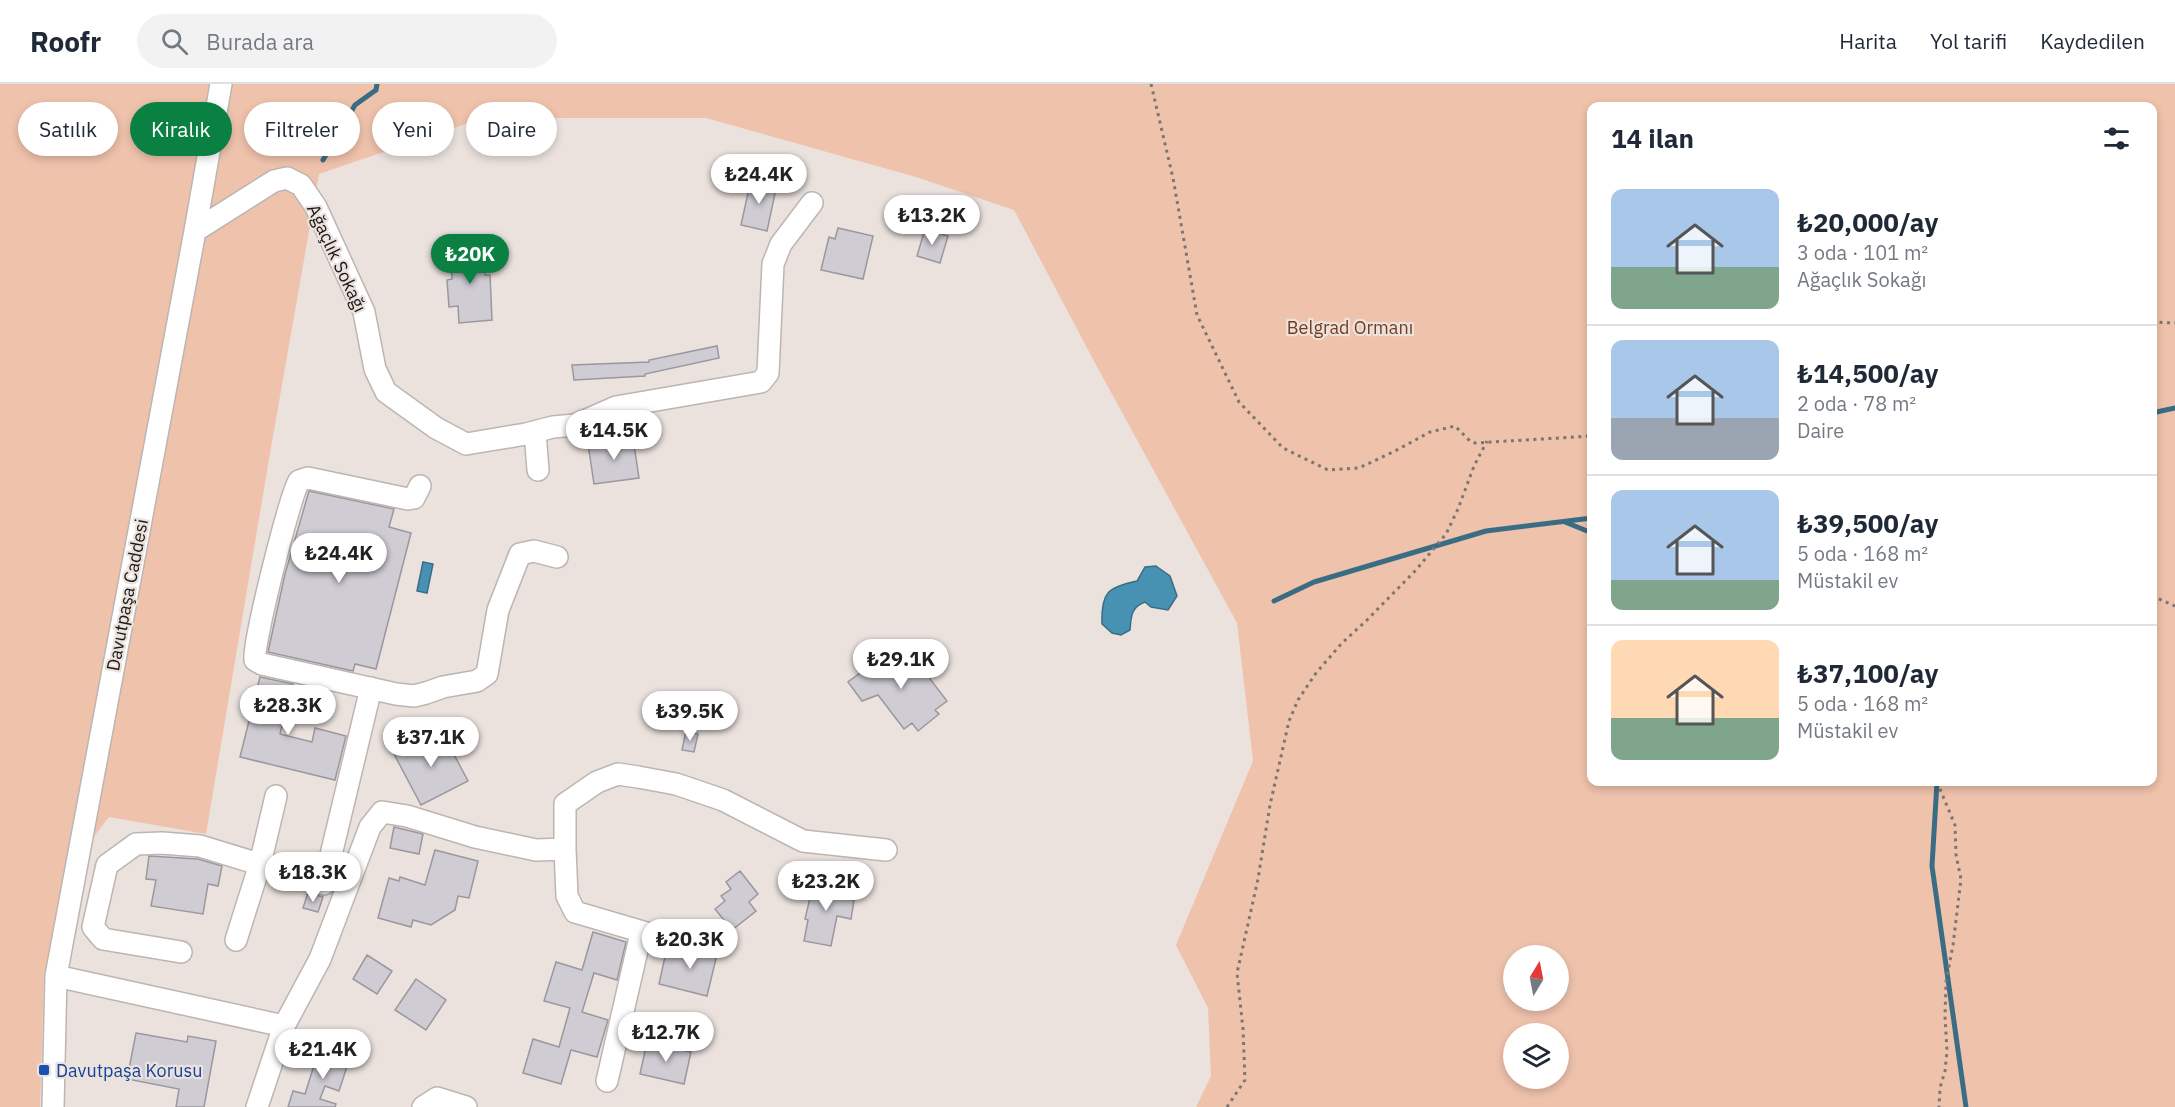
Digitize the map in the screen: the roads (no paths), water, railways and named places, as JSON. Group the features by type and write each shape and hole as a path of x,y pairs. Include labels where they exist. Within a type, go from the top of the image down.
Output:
{"street":[{"name":"Davutpaşa Caddesi","path":"54,1107 56,976 221,84"},
{"name":"Ağaçlık Sokağı","path":"195,231 274,181 287,178 302,185 316,207 364,312 375,369 386,392 436,428 466,444 526,433"},
{"path":"538,470 526,433 575,425 616,407 761,382 768,373 773,264 781,244 812,203"},
{"path":"420,486 414,498 408,499 308,478 299,481 293,495 257,638 255,660 262,664 414,696 484,678 488,669 498,610 520,554 534,551 556,557"},
{"path":"181,952 103,939 93,927 107,865 136,844 162,843 200,846 324,884 371,688"},
{"path":"684,944 574,912 567,896 565,804 597,782 618,774 676,784 723,800 803,841 886,850"},
{"path":"236,940 260,864 276,796"},
{"path":"256,1107 284,1026 320,958 370,827 382,812 407,816 475,837 536,850 565,849"},
{"path":"607,1080 641,933"},
{"path":"56,976 284,1026"},
{"path":"423,1107 437,1098 466,1107"}],"water":[{"path":"423,562 433,564 427,593 417,591"},
{"path":"1156,566 1170,576 1177,596 1168,610 1151,607 1145,602 1140,604 1131,617 1130,630 1121,635 1112,633 1102,624 1103,605 1108,593 1119,586 1137,581 1145,567"}],"waterway":[{"path":"323,160 355,105 376,90 377,84"},
{"path":"2157,412 2175,408"},
{"path":"1274,601 1314,582 1486,531 1587,519"},
{"path":"1565,522 1587,531"},
{"path":"1937,786 1932,866 1966,1107"}],"place":[{"name":"Davutpaşa Korusu","path":"44,1070"}],"park label":[{"name":"Belgrad Ormanı","path":"1350,327"}]}
